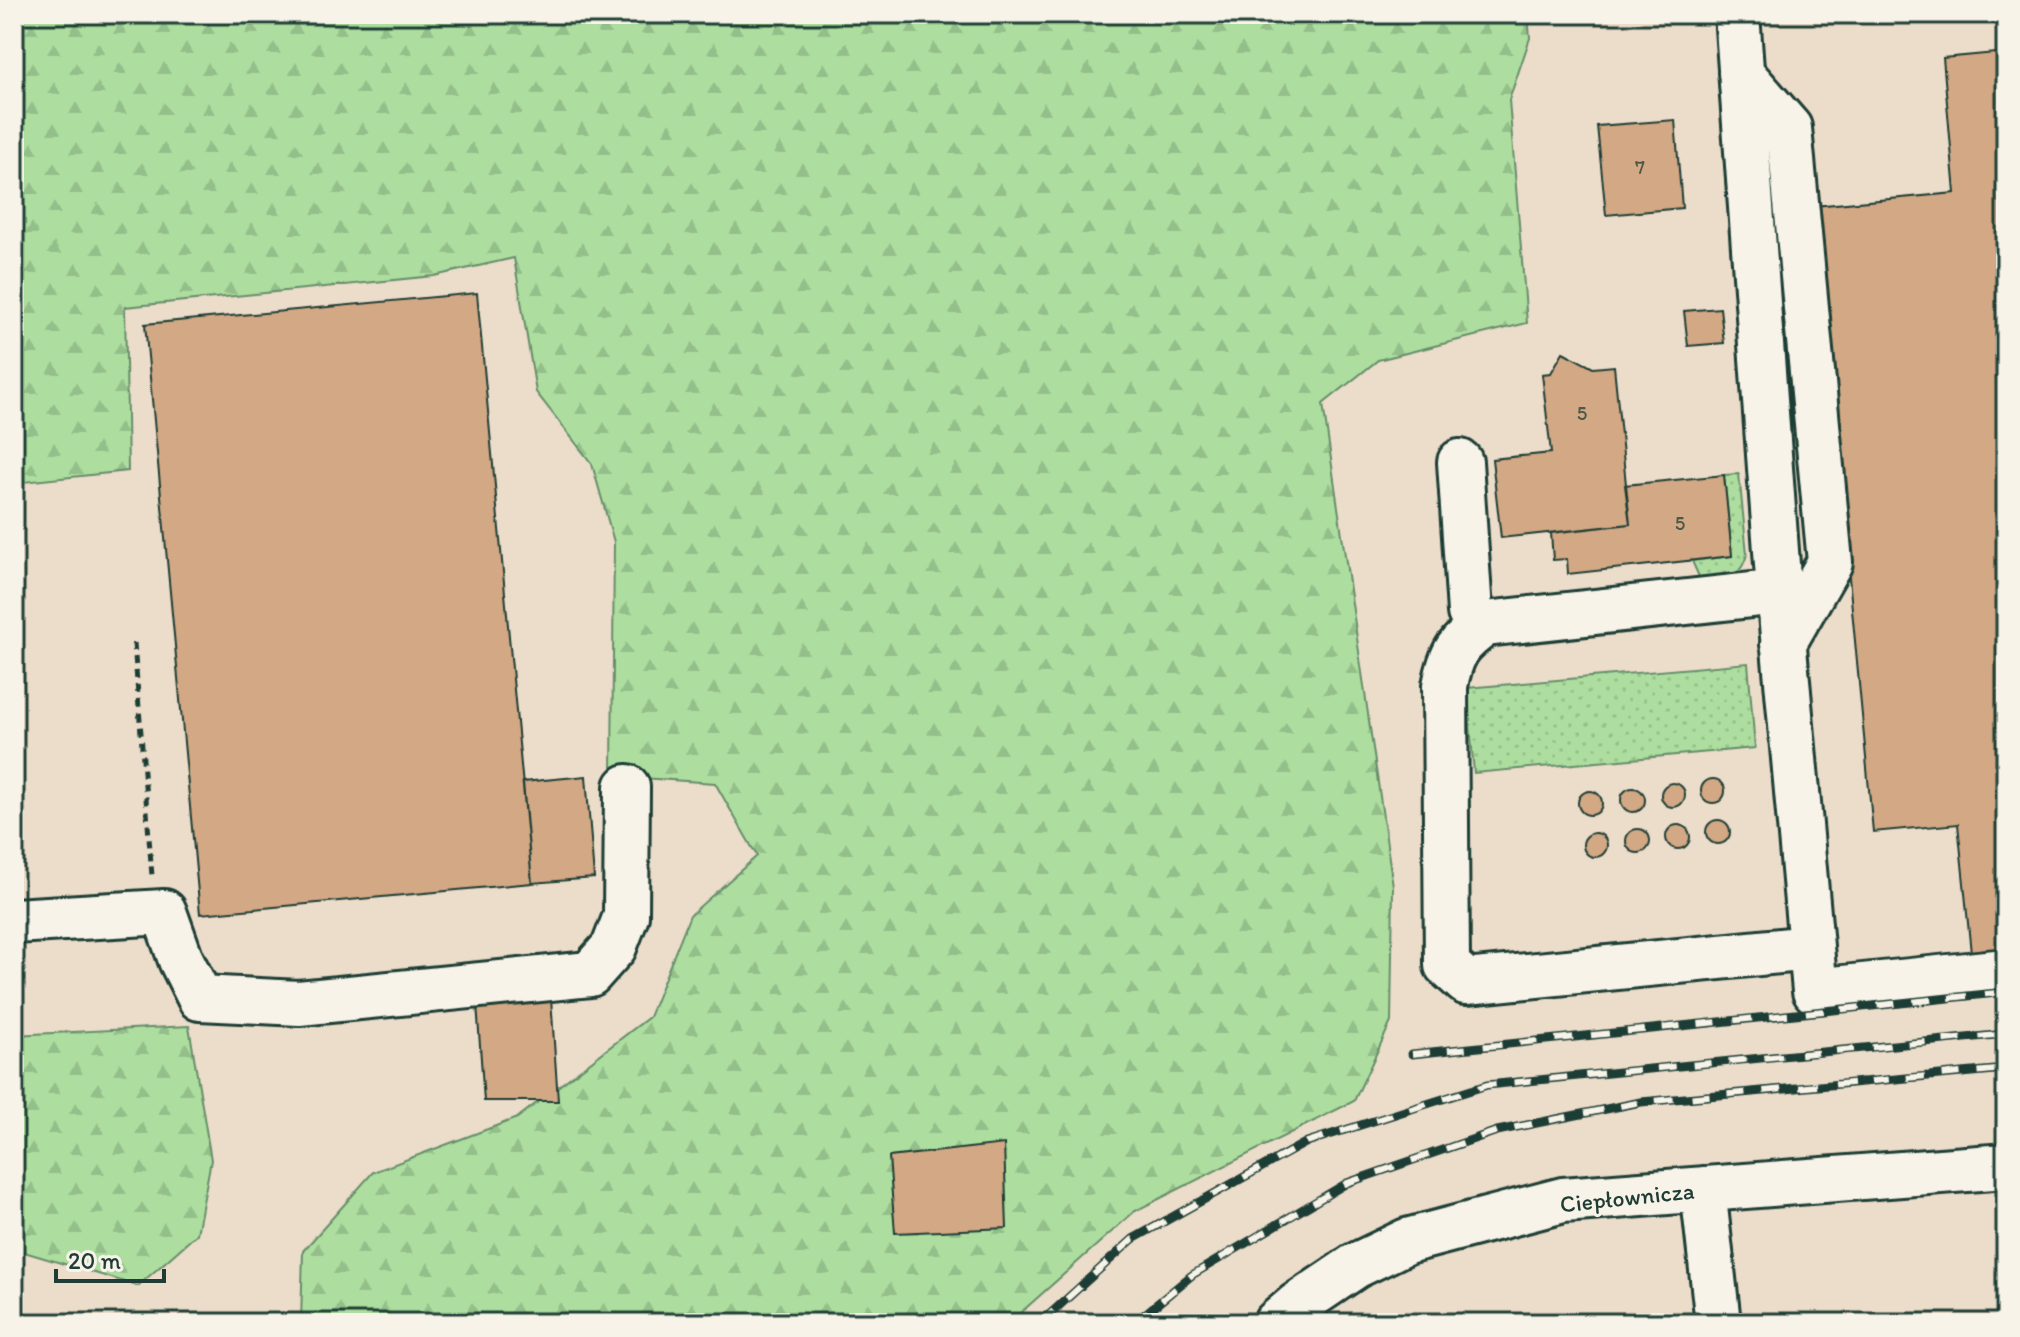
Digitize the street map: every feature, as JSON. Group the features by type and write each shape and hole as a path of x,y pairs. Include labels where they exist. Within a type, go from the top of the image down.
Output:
{"lane":[{"path":"1737,14 1783,644 1815,991 2006,971"},
{"path":"1741,73 1789,128 1830,562 1783,644"},
{"path":"1460,462 1470,612 1485,624"},
{"path":"1779,592 1485,624 1464,638 1449,660 1445,686 1447,965 1466,982 1810,948"},
{"path":"14,921 164,912 181,960 200,998 299,1003 590,974 614,947 626,916 627,787"},
{"name":"Ciepłownicza","path":"1276,1323 1355,1266 1407,1241 1563,1200 2006,1166"},
{"path":"1703,1189 1718,1323"}],"path":[{"path":"134,643 155,913"}],"shaded area":[{"path":"14,14 2006,14 2006,1323 14,1323"}],"green space":[{"path":"14,14 1528,14 1530,38 1509,100 1527,323 1378,360 1323,404 1393,886 1391,1022 1354,1101 1135,1211 1009,1323 301,1323 303,1251 373,1172 517,1118 649,1017 690,915 757,856 715,783 612,776 614,542 592,464 536,392 514,258 434,276 125,307 128,471 14,483"},
{"path":"1739,474 1747,554 1736,574 1704,588 1692,561 1732,556 1724,475"},
{"path":"1748,663 1755,748 1474,773 1467,688"},
{"path":"189,1026 211,1160 197,1234 138,1286 14,1249 14,1035"}],"building":[{"path":"2006,52 2006,960 1972,963 1958,824 1873,832 1814,206 1955,193 1943,58"},
{"path":"1675,120 1682,208 1606,215 1597,126"},
{"path":"477,293 532,883 200,914 145,324"},
{"path":"1720,308 1724,343 1688,346 1684,311"},
{"path":"1563,352 1593,368 1614,366 1630,524 1501,538 1492,459 1551,453 1542,374 1551,373"},
{"path":"1724,475 1732,556 1568,574 1567,559 1553,560 1551,533 1630,524 1625,485"},
{"path":"586,776 594,878 532,883 523,782"},
{"path":"1713,779 1722,782 1725,791 1722,800 1713,803 1704,800 1701,791 1704,782"},
{"path":"1673,783 1682,786 1685,795 1682,804 1673,807 1664,804 1661,795 1664,786"},
{"path":"1633,788 1642,791 1645,800 1642,809 1633,812 1624,809 1621,800 1624,791"},
{"path":"1590,791 1601,798 1602,803 1595,814 1590,815 1579,808 1578,803 1585,792"},
{"path":"1718,820 1727,823 1730,832 1727,841 1718,844 1709,841 1706,832 1709,823"},
{"path":"1678,825 1689,832 1690,837 1683,848 1678,849 1667,842 1666,837 1673,826"},
{"path":"1638,829 1647,832 1650,841 1647,850 1638,853 1629,850 1626,841 1629,832"},
{"path":"1595,833 1604,836 1607,845 1604,854 1595,857 1586,854 1583,845 1586,836"},
{"path":"551,998 558,1101 484,1101 477,1004"},
{"path":"1004,1144 1007,1228 895,1233 889,1157"}],"railway":[{"path":"1412,1054 2006,992"},
{"path":"1040,1323 1133,1239 1307,1142 1487,1085 2006,1034"},
{"path":"1134,1323 1192,1275 1347,1183 1497,1131 1641,1102 2006,1069"}]}
